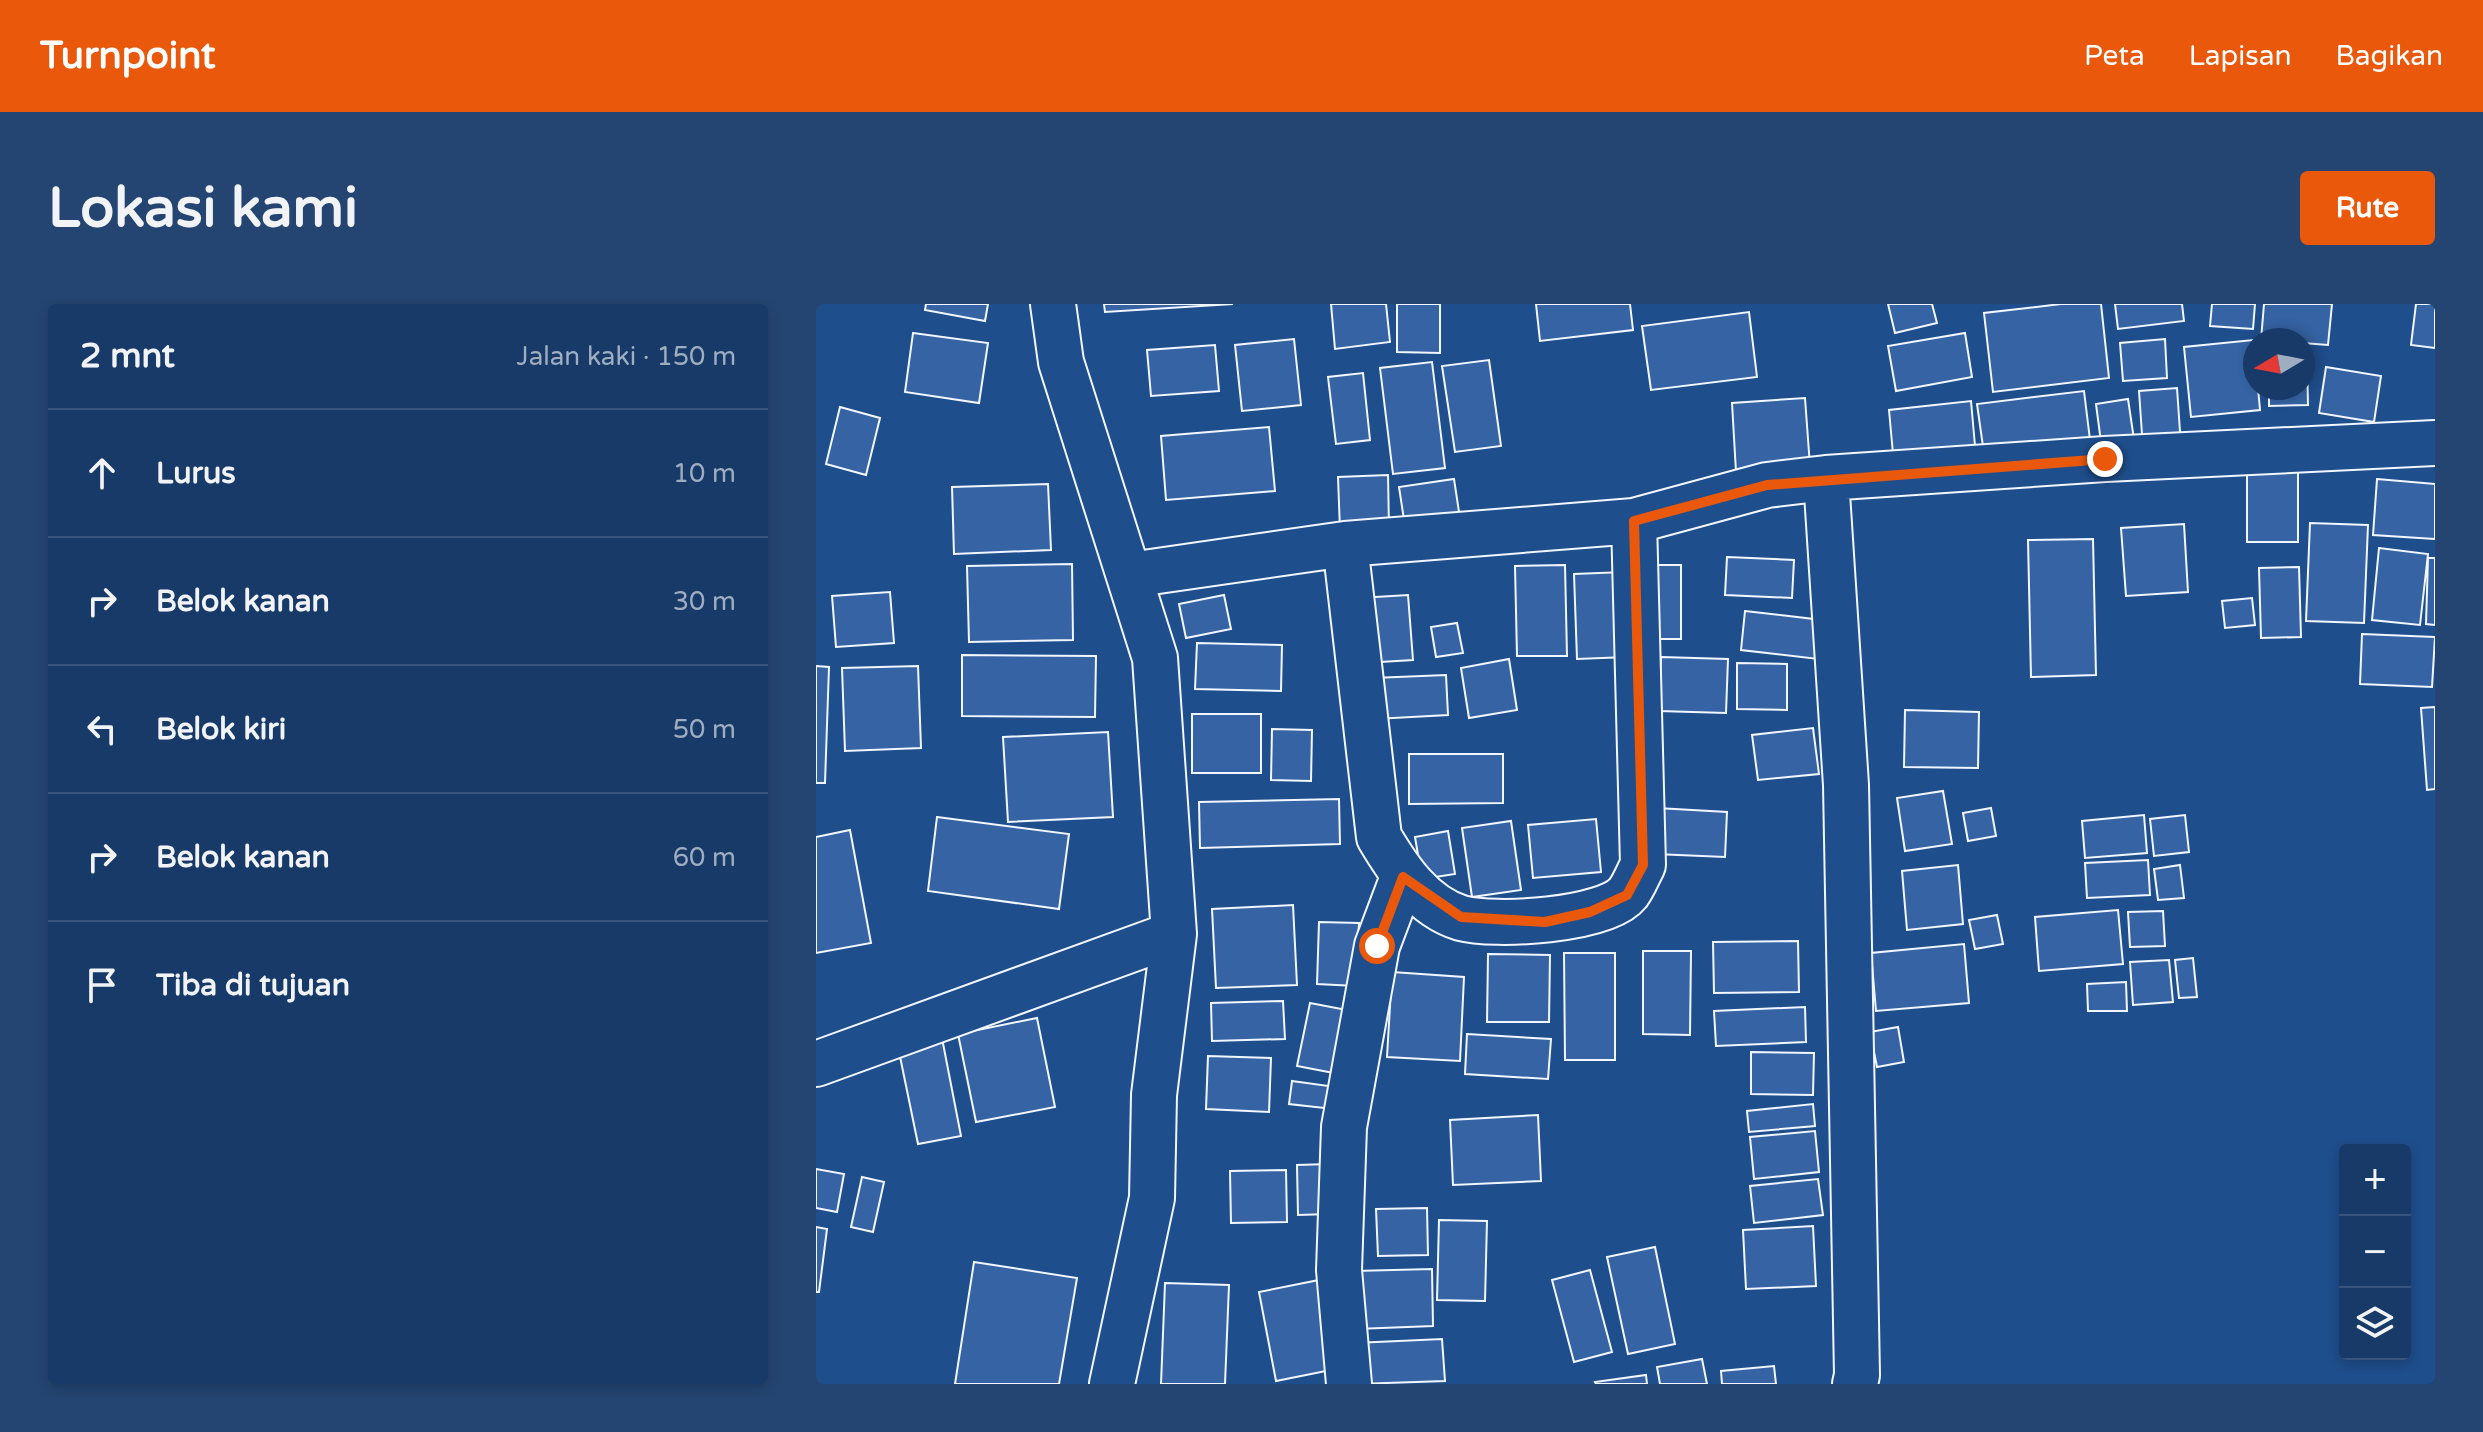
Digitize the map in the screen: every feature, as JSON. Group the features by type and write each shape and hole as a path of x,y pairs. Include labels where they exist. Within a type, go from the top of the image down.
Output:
{"street":[{"path":"1053,304 1061,362 1155,658 1174,934 1154,1095 1152,1198 1112,1384"},
{"path":"1130,575 1345,544 1634,521 1767,485 1826,478 2105,459 2435,443"},
{"path":"1826,478 1846,785 1855,1384"},
{"path":"1345,544 1379,837 1403,877 1461,917 1545,922 1590,912 1627,895 1643,865 1634,521"},
{"path":"1349,1384 1339,1270 1344,1127 1377,946 1403,877"},
{"path":"816,1064 1174,934"}],"building":[{"path":"926,304 988,304 985,321 925,310"},
{"path":"1104,304 1233,304 1105,312"},
{"path":"1331,304 1386,304 1390,342 1335,349"},
{"path":"1397,304 1440,304 1440,353 1397,352"},
{"path":"1536,304 1630,304 1633,330 1540,341"},
{"path":"1888,304 1932,304 1937,323 1895,333"},
{"path":"2061,304 2101,304 2109,378 1993,392 1984,313"},
{"path":"2115,304 2182,304 2184,321 2118,329"},
{"path":"2212,304 2255,304 2253,328 2210,326"},
{"path":"2264,304 2332,304 2328,345 2315,344 2315,328 2262,328"},
{"path":"2416,304 2435,304 2435,348 2411,345"},
{"path":"1749,312 1757,377 1651,390 1642,326"},
{"path":"913,333 988,343 979,403 905,392"},
{"path":"1965,333 1972,377 1896,391 1888,346"},
{"path":"1294,339 1301,405 1242,411 1235,345"},
{"path":"2165,339 2167,378 2123,381 2120,343"},
{"path":"2243,341 2243,400 2259,400 2260,410 2191,417 2184,347"},
{"path":"1215,345 1219,391 1151,396 1147,350"},
{"path":"1489,360 1501,446 1455,452 1442,366"},
{"path":"1432,362 1445,468 1393,474 1380,368"},
{"path":"2326,367 2381,376 2374,422 2319,413"},
{"path":"1363,373 1370,440 1336,444 1328,377"},
{"path":"2177,388 2181,446 2143,449 2139,391"},
{"path":"2084,391 2091,448 1985,461 1977,404"},
{"path":"1805,398 1810,466 1736,472 1732,403"},
{"path":"2128,399 2135,446 2102,450 2096,404"},
{"path":"2269,400 2308,400 2308,405 2269,406"},
{"path":"1971,401 1976,457 1894,465 1889,410"},
{"path":"840,407 880,418 866,475 826,464"},
{"path":"1269,427 1275,491 1166,500 1161,436"},
{"path":"2247,466 2298,466 2298,542 2247,542"},
{"path":"1388,475 1389,528 1340,530 1338,477"},
{"path":"1454,479 1461,525 1406,533 1399,487"},
{"path":"2377,479 2435,484 2435,539 2373,535"},
{"path":"1048,484 1051,550 954,554 952,487"},
{"path":"2310,523 2368,525 2364,623 2306,621"},
{"path":"2184,524 2188,592 2126,596 2121,528"},
{"path":"2093,539 2096,675 2031,677 2028,540"},
{"path":"2379,548 2428,554 2420,625 2372,620"},
{"path":"1727,557 1794,560 1792,598 1725,595"},
{"path":"2428,558 2435,558 2435,625 2426,624"},
{"path":"1072,564 1073,640 969,642 967,566"},
{"path":"1565,565 1567,656 1517,656 1515,566"},
{"path":"1648,565 1681,565 1681,639 1648,639"},
{"path":"2299,567 2301,637 2261,638 2259,568"},
{"path":"1624,572 1627,657 1577,659 1574,574"},
{"path":"890,592 894,643 836,647 832,596"},
{"path":"1224,595 1231,629 1186,638 1179,604"},
{"path":"1408,595 1413,660 1364,663 1359,598"},
{"path":"2252,598 2255,625 2225,628 2222,601"},
{"path":"1745,611 1822,620 1818,659 1741,650"},
{"path":"1457,623 1463,653 1436,657 1431,627"},
{"path":"2362,634 2435,637 2432,687 2360,684"},
{"path":"1197,643 1282,645 1281,691 1195,689"},
{"path":"962,655 1096,656 1095,717 962,716"},
{"path":"1661,657 1728,659 1726,713 1659,711"},
{"path":"1509,659 1517,710 1469,718 1461,668"},
{"path":"1737,663 1787,664 1787,710 1737,709"},
{"path":"816,666 829,667 825,783 816,783"},
{"path":"918,666 921,748 845,751 842,668"},
{"path":"1446,675 1448,715 1375,719 1373,678"},
{"path":"2435,707 2435,789 2427,790 2421,708"},
{"path":"1905,710 1979,712 1978,768 1904,767"},
{"path":"1192,714 1261,714 1261,773 1192,773"},
{"path":"1813,728 1819,774 1758,780 1752,735"},
{"path":"1272,729 1312,730 1311,781 1271,780"},
{"path":"1108,732 1113,817 1008,822 1003,737"},
{"path":"1409,754 1503,754 1503,803 1409,804"},
{"path":"1943,791 1952,844 1905,851 1897,798"},
{"path":"1339,799 1340,844 1200,848 1199,802"},
{"path":"1657,808 1727,812 1725,857 1655,854"},
{"path":"1991,808 1996,836 1968,841 1963,813"},
{"path":"2144,815 2147,853 2085,858 2082,821"},
{"path":"2185,815 2189,852 2154,856 2150,819"},
{"path":"937,817 1069,834 1059,909 928,891"},
{"path":"1596,819 1601,872 1533,878 1528,825"},
{"path":"1511,821 1521,890 1472,897 1462,828"},
{"path":"850,830 871,943 816,953 816,837"},
{"path":"1448,831 1455,874 1422,879 1415,837"},
{"path":"2148,860 2150,895 2087,898 2085,863"},
{"path":"1958,865 1963,924 1907,930 1902,871"},
{"path":"2180,865 2184,898 2158,900 2154,869"},
{"path":"1293,905 1297,985 1216,988 1212,909"},
{"path":"2118,910 2123,964 2039,971 2035,917"},
{"path":"2163,911 2165,946 2130,947 2128,912"},
{"path":"1997,915 2003,944 1975,949 1969,920"},
{"path":"1319,922 1359,923 1356,986 1317,984"},
{"path":"1798,941 1799,992 1714,993 1713,942"},
{"path":"1964,944 1969,1003 1876,1011 1871,953"},
{"path":"1643,951 1691,951 1690,1035 1643,1034"},
{"path":"1564,953 1615,953 1615,1060 1565,1060"},
{"path":"1488,954 1550,955 1549,1022 1487,1022"},
{"path":"2193,958 2197,997 2179,998 2175,960"},
{"path":"2169,960 2173,1002 2133,1005 2130,962"},
{"path":"1392,972 1464,977 1460,1061 1387,1057"},
{"path":"2126,982 2127,1011 2088,1011 2087,984"},
{"path":"1283,1001 1285,1039 1212,1041 1211,1003"},
{"path":"1310,1003 1352,1011 1339,1074 1297,1066"},
{"path":"1805,1007 1806,1042 1716,1046 1714,1011"},
{"path":"1037,1018 1055,1107 976,1122 958,1034"},
{"path":"1898,1027 1904,1062 1877,1067 1870,1032"},
{"path":"941,1033 961,1136 918,1144 897,1042"},
{"path":"1467,1034 1551,1039 1548,1079 1465,1074"},
{"path":"1751,1052 1814,1053 1813,1095 1751,1094"},
{"path":"1208,1056 1271,1058 1269,1112 1206,1109"},
{"path":"1292,1081 1336,1087 1333,1109 1289,1104"},
{"path":"1813,1104 1815,1126 1749,1132 1747,1111"},
{"path":"1538,1115 1541,1181 1453,1185 1450,1120"},
{"path":"1815,1131 1819,1172 1754,1179 1750,1137"},
{"path":"1329,1164 1330,1214 1298,1215 1297,1165"},
{"path":"816,1169 844,1174 837,1212 816,1208"},
{"path":"1286,1170 1287,1222 1231,1223 1230,1171"},
{"path":"862,1177 884,1182 873,1232 851,1227"},
{"path":"1818,1179 1823,1215 1754,1223 1750,1186"},
{"path":"1427,1208 1428,1255 1378,1256 1376,1209"},
{"path":"1439,1220 1487,1221 1485,1301 1437,1300"},
{"path":"1813,1226 1816,1286 1746,1289 1743,1230"},
{"path":"816,1227 827,1229 819,1292 816,1292"},
{"path":"1655,1247 1675,1344 1628,1354 1607,1257"},
{"path":"974,1262 1077,1278 1059,1384 955,1384"},
{"path":"1432,1269 1433,1326 1356,1329 1354,1271"},
{"path":"1590,1270 1612,1352 1574,1362 1552,1280"},
{"path":"1319,1280 1336,1369 1276,1381 1259,1292"},
{"path":"1165,1283 1229,1285 1225,1384 1161,1384"},
{"path":"1442,1339 1445,1381 1357,1384 1355,1343"},
{"path":"1702,1359 1707,1384 1660,1384 1657,1367"},
{"path":"1774,1366 1776,1384 1722,1384 1721,1371"},
{"path":"1646,1375 1647,1384 1595,1382"}],"route":[{"path":"1377,946 1403,877 1437,904 1461,917 1545,922 1590,912 1627,895 1643,865 1634,521 1767,485 1826,478 2105,459"}]}
